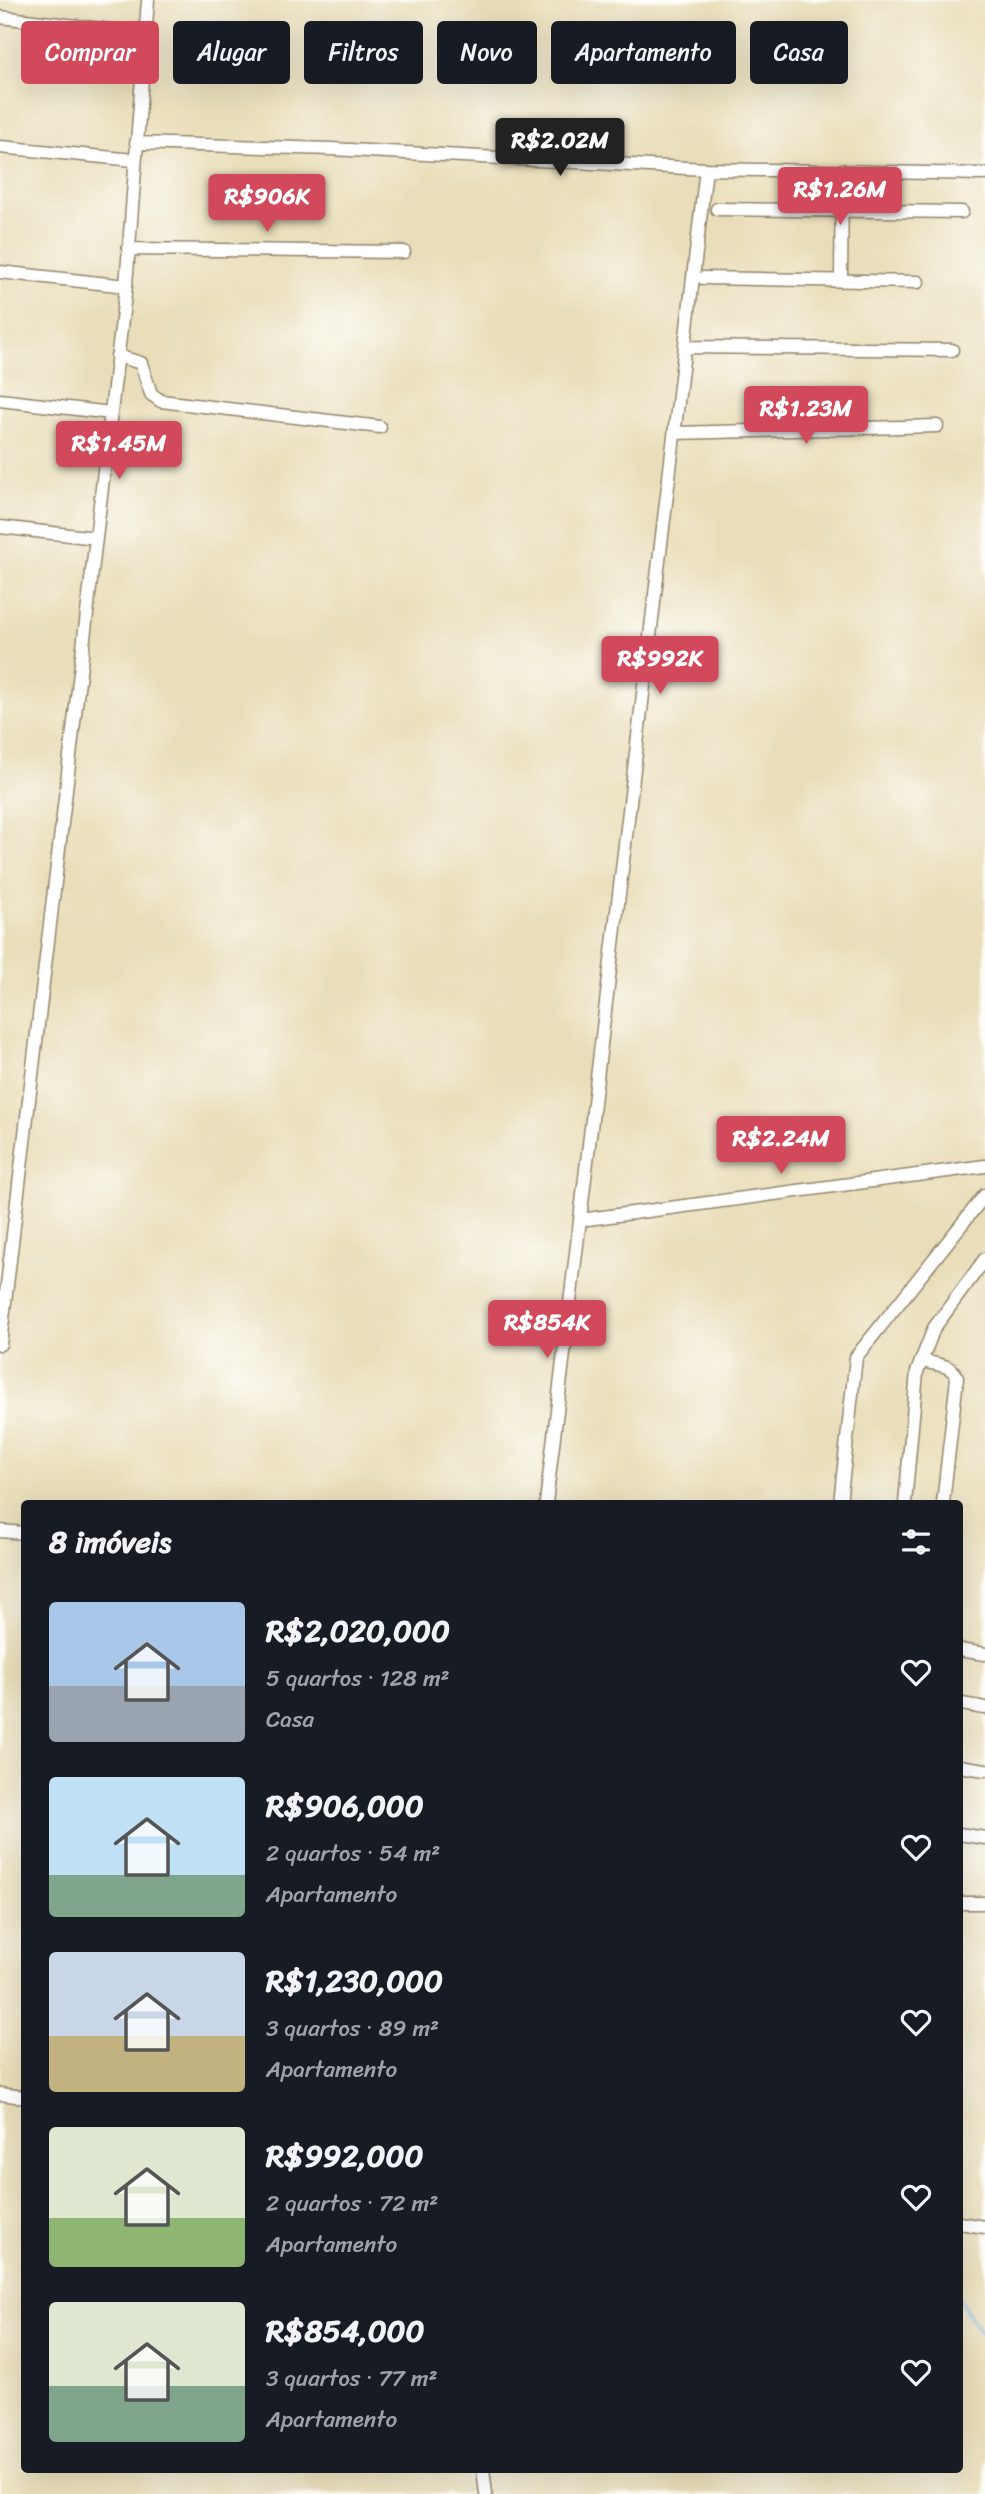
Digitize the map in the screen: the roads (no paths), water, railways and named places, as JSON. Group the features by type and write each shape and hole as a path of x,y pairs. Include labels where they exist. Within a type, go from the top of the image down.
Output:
{"street":[{"path":"146,21 148,0"},
{"path":"0,17 34,21"},
{"path":"0,1344 126,286 141,84"},
{"path":"136,143 331,149 706,169 985,174"},
{"path":"0,147 134,160"},
{"path":"546,1500 706,169"},
{"path":"841,281 842,170"},
{"path":"717,209 962,212"},
{"path":"128,249 404,252"},
{"path":"0,272 126,286"},
{"path":"703,278 918,282"},
{"path":"685,347 952,350"},
{"path":"117,356 141,363 151,394 161,401 380,427"},
{"path":"0,400 111,413"},
{"path":"675,433 937,426"},
{"path":"0,527 96,538"},
{"path":"580,1220 985,1166"},
{"path":"840,1500 856,1357 985,1195"},
{"path":"905,1500 917,1372 934,1328 985,1259"},
{"path":"921,1361 951,1368 957,1378 943,1500"},
{"path":"0,1531 21,1533"},
{"path":"963,1651 985,1654"},
{"path":"963,1704 985,1708"},
{"path":"963,1767 985,1770"},
{"path":"963,1835 985,1838"},
{"path":"963,1903 985,1903"},
{"path":"0,2094 21,2097"},
{"path":"963,2224 985,2227"},
{"path":"483,2473 486,2494"}],"waterway":[{"path":"963,2305 985,2339"}]}
